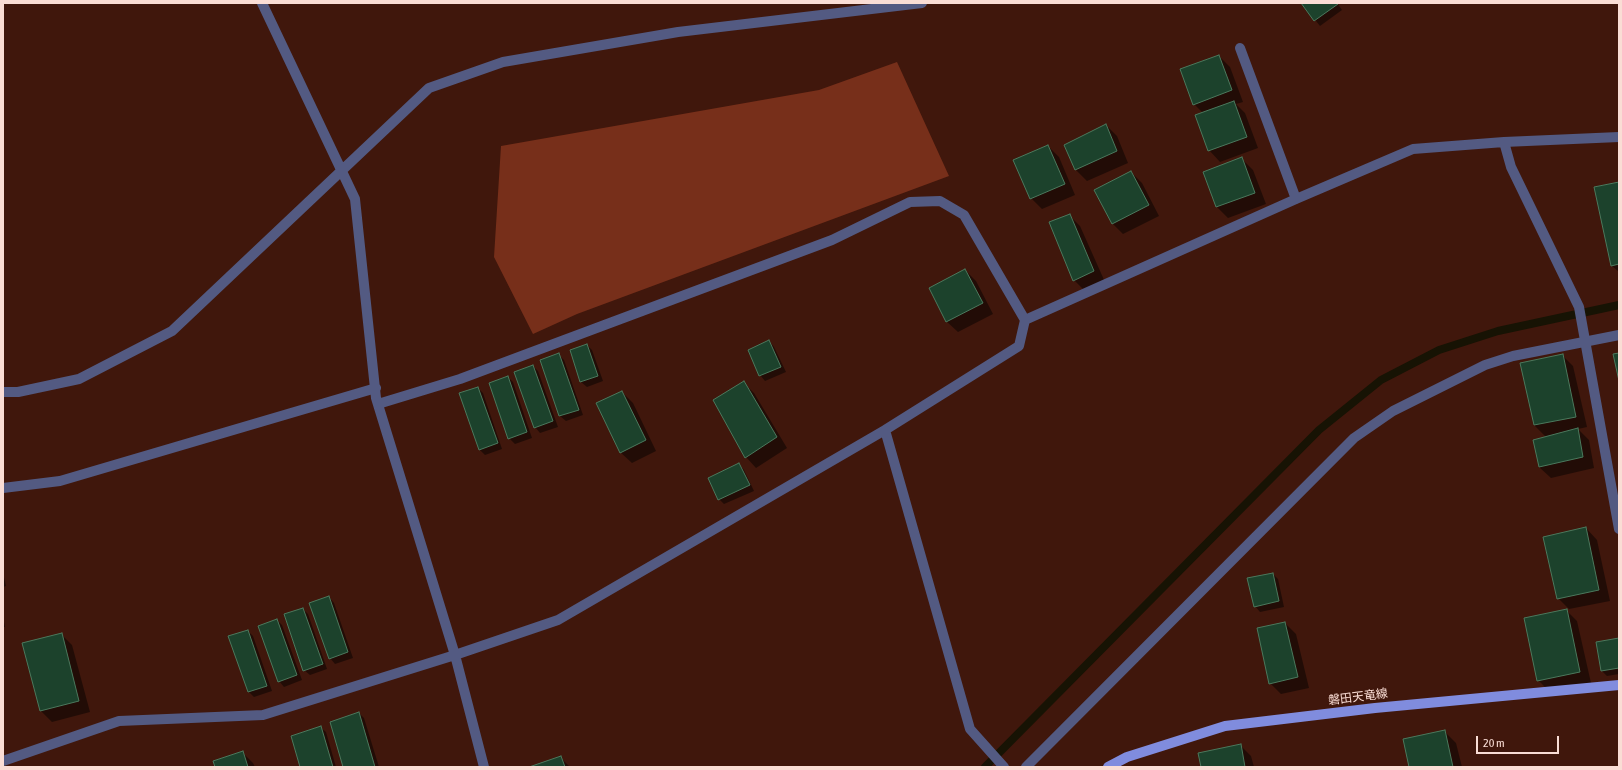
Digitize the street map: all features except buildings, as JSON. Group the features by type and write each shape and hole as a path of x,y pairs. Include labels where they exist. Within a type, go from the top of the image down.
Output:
{"main road":[{"name":"磐田天竜線","path":"1108,767 1127,757 1224,726 1375,708 1619,685"}],"street":[{"path":"262,3 355,199 376,398 455,655 484,767"},
{"path":"3,392 18,392 79,379 172,331 429,88 503,62 678,32 922,3"},
{"path":"1240,48 1296,199"},
{"path":"1025,320 1296,199 1413,149 1504,142 1619,137"},
{"path":"1504,142 1512,167 1579,307 1619,529"},
{"path":"3,761 119,721 263,715 455,655 558,620 885,430 1019,346 1025,320 964,215 940,200 910,202 832,240 460,379 378,404"},
{"path":"1026,767 1354,438 1392,410 1485,365 1584,337 1619,335"},
{"path":"3,488 60,481 376,388"},
{"path":"885,430 970,729 1004,767"}],"shaded area":[{"path":"897,62 949,176 577,314 533,334 494,257 501,146 819,90"}],"waterway":[{"path":"985,767 1319,430 1381,380 1439,350 1498,331 1619,305"}]}
